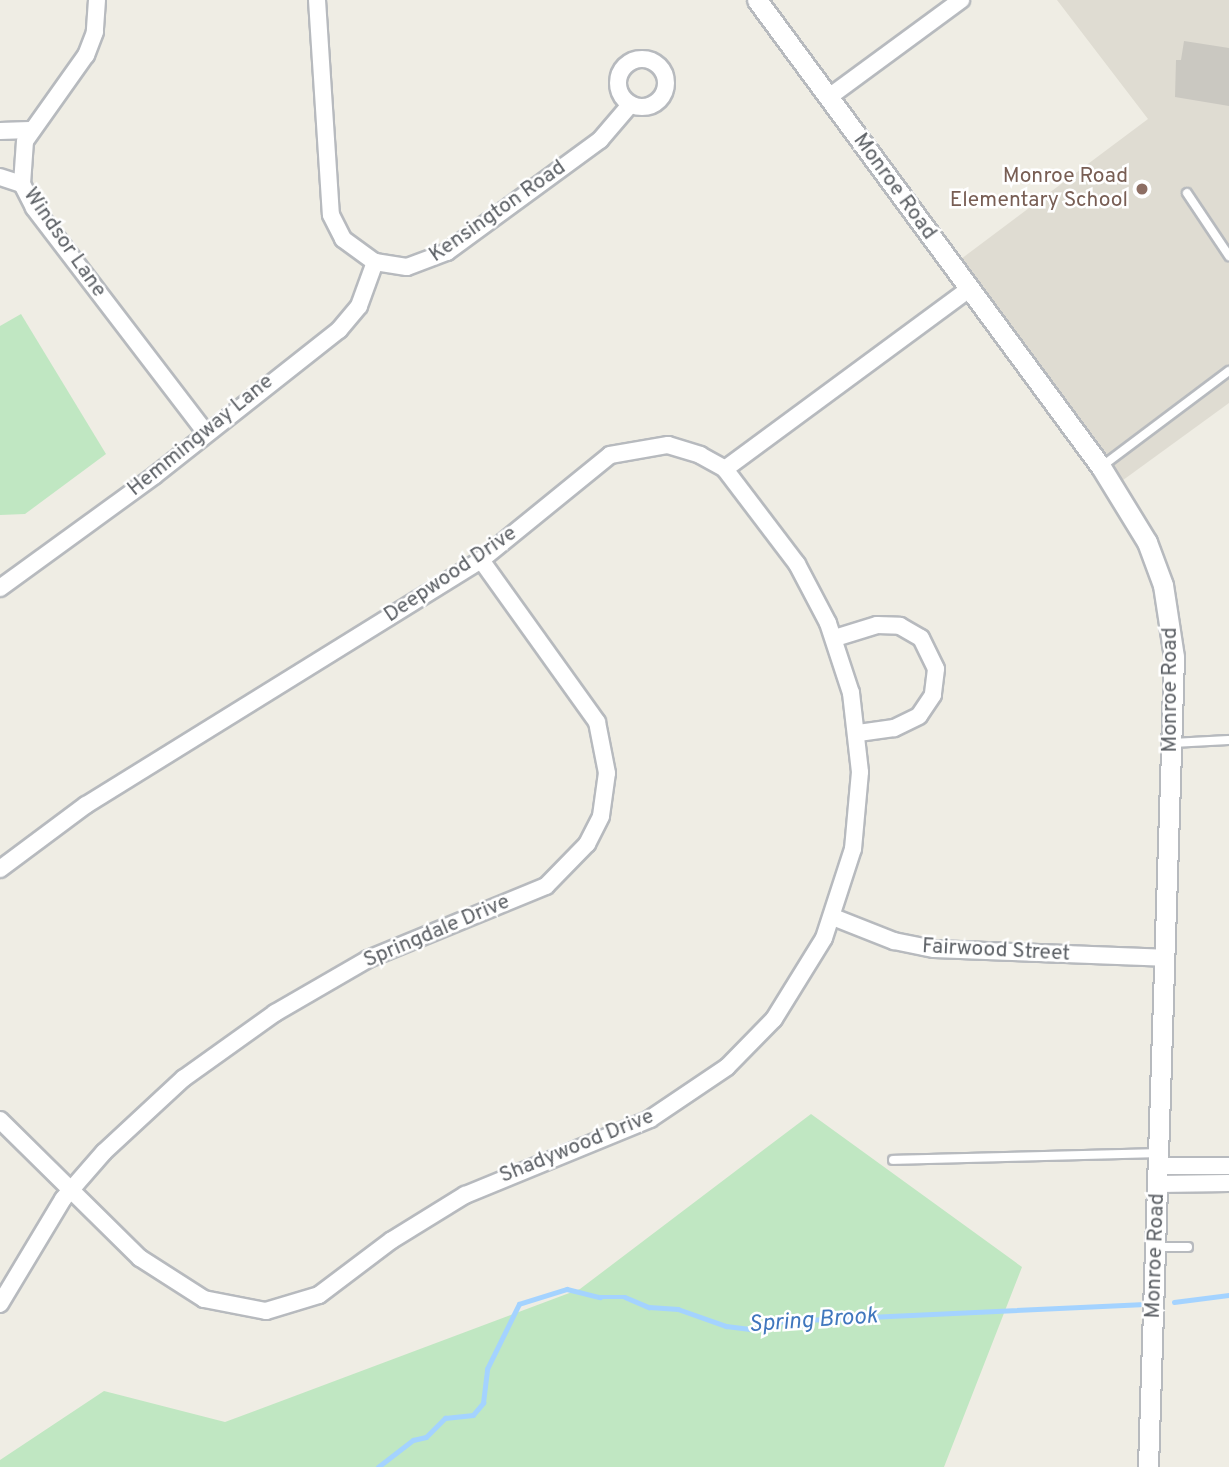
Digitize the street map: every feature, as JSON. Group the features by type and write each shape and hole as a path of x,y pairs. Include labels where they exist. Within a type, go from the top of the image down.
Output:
{"street":[{"name":"Windsor Lane","path":"97,0 94,32 86,55 30,130 22,156 22,184 34,208 206,433"},
{"name":"Kensington Road","path":"317,0 331,215 343,239 375,262 407,267 447,252 600,139 630,104"},
{"name":"Monroe Road","path":"757,0 968,290 1101,467 1147,542 1165,593 1174,657 1160,1168 1148,1467"},
{"path":"829,97 959,1"},
{"path":"0,131 30,130"},
{"path":"0,177 22,184"},
{"name":"Hemmingway Lane","path":"0,589 339,330 359,306 375,262"},
{"path":"725,469 968,290"},
{"name":"Deepwood Drive","path":"0,869 86,805 481,560 610,456 668,445 700,455 725,469"},
{"name":"Shadywood Drive","path":"72,1188 128,1247 204,1299 250,1311 304,1303 466,1195 541,1160 629,1129 698,1089 774,1018 813,961 833,917 857,825 858,733 835,638 797,564 725,469"},
{"name":"Springdale Drive","path":"0,1304 72,1188 155,1103 265,1020 396,946 546,886 587,844 601,816 607,773 597,722 481,560"},
{"path":"835,638 877,625 900,626 920,638 936,669 933,695 919,716 894,728 858,733"},
{"name":"Fairwood Street","path":"833,917 894,941 934,949 1164,958"},
{"path":"0,1120 72,1188"},
{"path":"1160,1168 1229,1166"},
{"path":"1160,1168 1229,1182"}],"lane":[{"path":"1187,193 1229,256"},
{"path":"1101,467 1229,370"},
{"path":"1172,743 1229,740"},
{"path":"893,1160 1160,1168"},
{"path":"1157,1247 1188,1247"}],"shaded area":[{"name":"Monroe Road Elementary School","path":"1057,0 1229,0 1229,403 1119,483 961,259 1148,119"}],"green space":[{"path":"21,314 106,454 25,514 0,515 0,326"},
{"path":"811,1114 1022,1267 944,1467 0,1467 0,1460 104,1391 225,1422 580,1289"}],"building":[{"path":"1184,41 1229,48 1229,106 1175,97 1176,60 1181,60"}],"waterway":[{"name":"Spring Brook","path":"378,1467 413,1440 426,1437 445,1418 473,1415 483,1403 487,1369 519,1304 567,1289 600,1297 625,1297 649,1307 678,1309 726,1326 752,1329 784,1321 1140,1304"},
{"name":"Spring Brook","path":"1174,1302 1229,1295"}],"place":[{"name":"Monroe Road Elementary School","path":"1142,189"}]}
